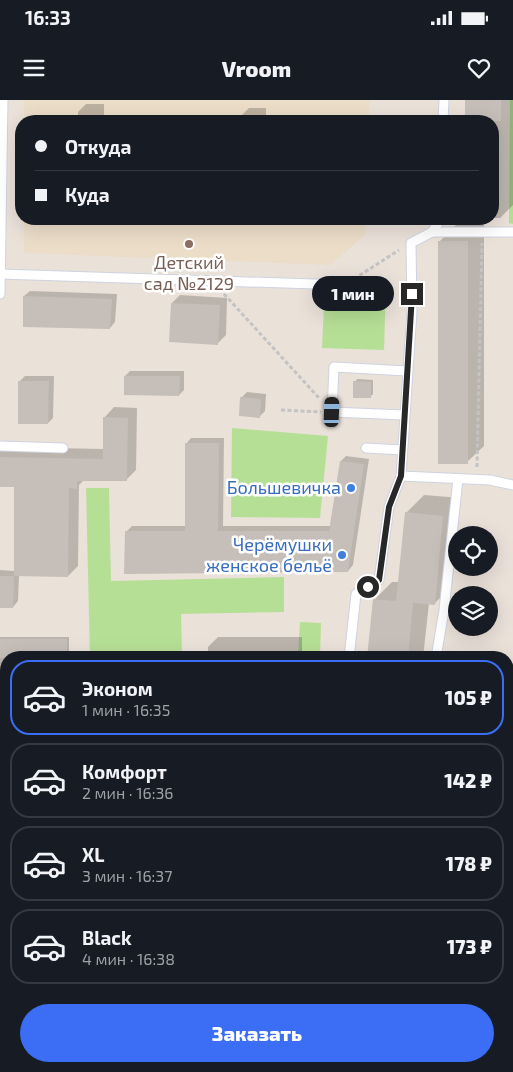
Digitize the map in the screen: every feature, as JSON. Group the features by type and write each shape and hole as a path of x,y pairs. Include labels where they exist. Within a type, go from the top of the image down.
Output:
{"lane":[{"path":"0,294 3,100"},
{"path":"444,100 444,115"},
{"path":"432,232 437,225"},
{"path":"350,651 356,594 379,580 389,507 401,476 412,311 411,242 432,232 513,232"},
{"path":"0,274 345,285"},
{"path":"404,415 332,412 334,367 408,371"},
{"path":"0,446 63,448"},
{"path":"366,448 402,450"},
{"path":"401,476 513,484"},
{"path":"437,651 444,610 458,479"}],"path":[{"path":"477,480 482,232"},
{"path":"345,285 411,242"},
{"path":"212,281 332,412"},
{"path":"281,410 332,412"}],"shaded area":[{"path":"24,100 369,100 369,115 24,115"},
{"name":"Детский сад №2129","path":"24,225 366,225 365,235 330,265 24,253"}],"green space":[{"path":"510,100 513,100 513,224 509,223"},
{"path":"359,281 386,282 384,350 322,348 324,304 357,306"},
{"path":"232,428 328,436 320,518 231,517"},
{"path":"86,488 109,488 111,581 284,577 284,612 181,614 182,651 90,651"},
{"path":"300,622 321,623 320,651 298,651"}],"building":[{"path":"465,100 501,100 501,121 499,121 499,115 465,115"},
{"path":"438,241 468,241 468,464 438,464"},
{"path":"23,296 112,299 110,329 23,327"},
{"path":"171,303 220,305 218,345 169,342"},
{"path":"124,376 180,376 179,396 124,395"},
{"path":"18,381 49,381 48,424 18,424"},
{"path":"353,381 371,382 371,398 353,398"},
{"path":"240,397 261,399 260,418 239,416"},
{"path":"103,417 128,418 127,481 77,481 77,489 69,488 68,577 14,576 14,487 0,487 0,457 103,459"},
{"path":"185,443 219,443 218,531 329,531 340,461 364,464 348,572 124,574 125,531 185,531"},
{"path":"405,512 443,516 435,605 413,603 409,651 368,651 373,599 396,601"},
{"path":"0,576 14,576 13,608 0,608"},
{"path":"0,639 67,639 67,651 0,651"}],"place":[{"name":"Детский сад №2129","path":"189,244"},
{"name":"Большевичка","path":"351,488"},
{"name":"Черёмушки женское бельё","path":"342,555"}],"route":[{"path":"368,587 379,580 389,507 401,476 412,294"}]}
